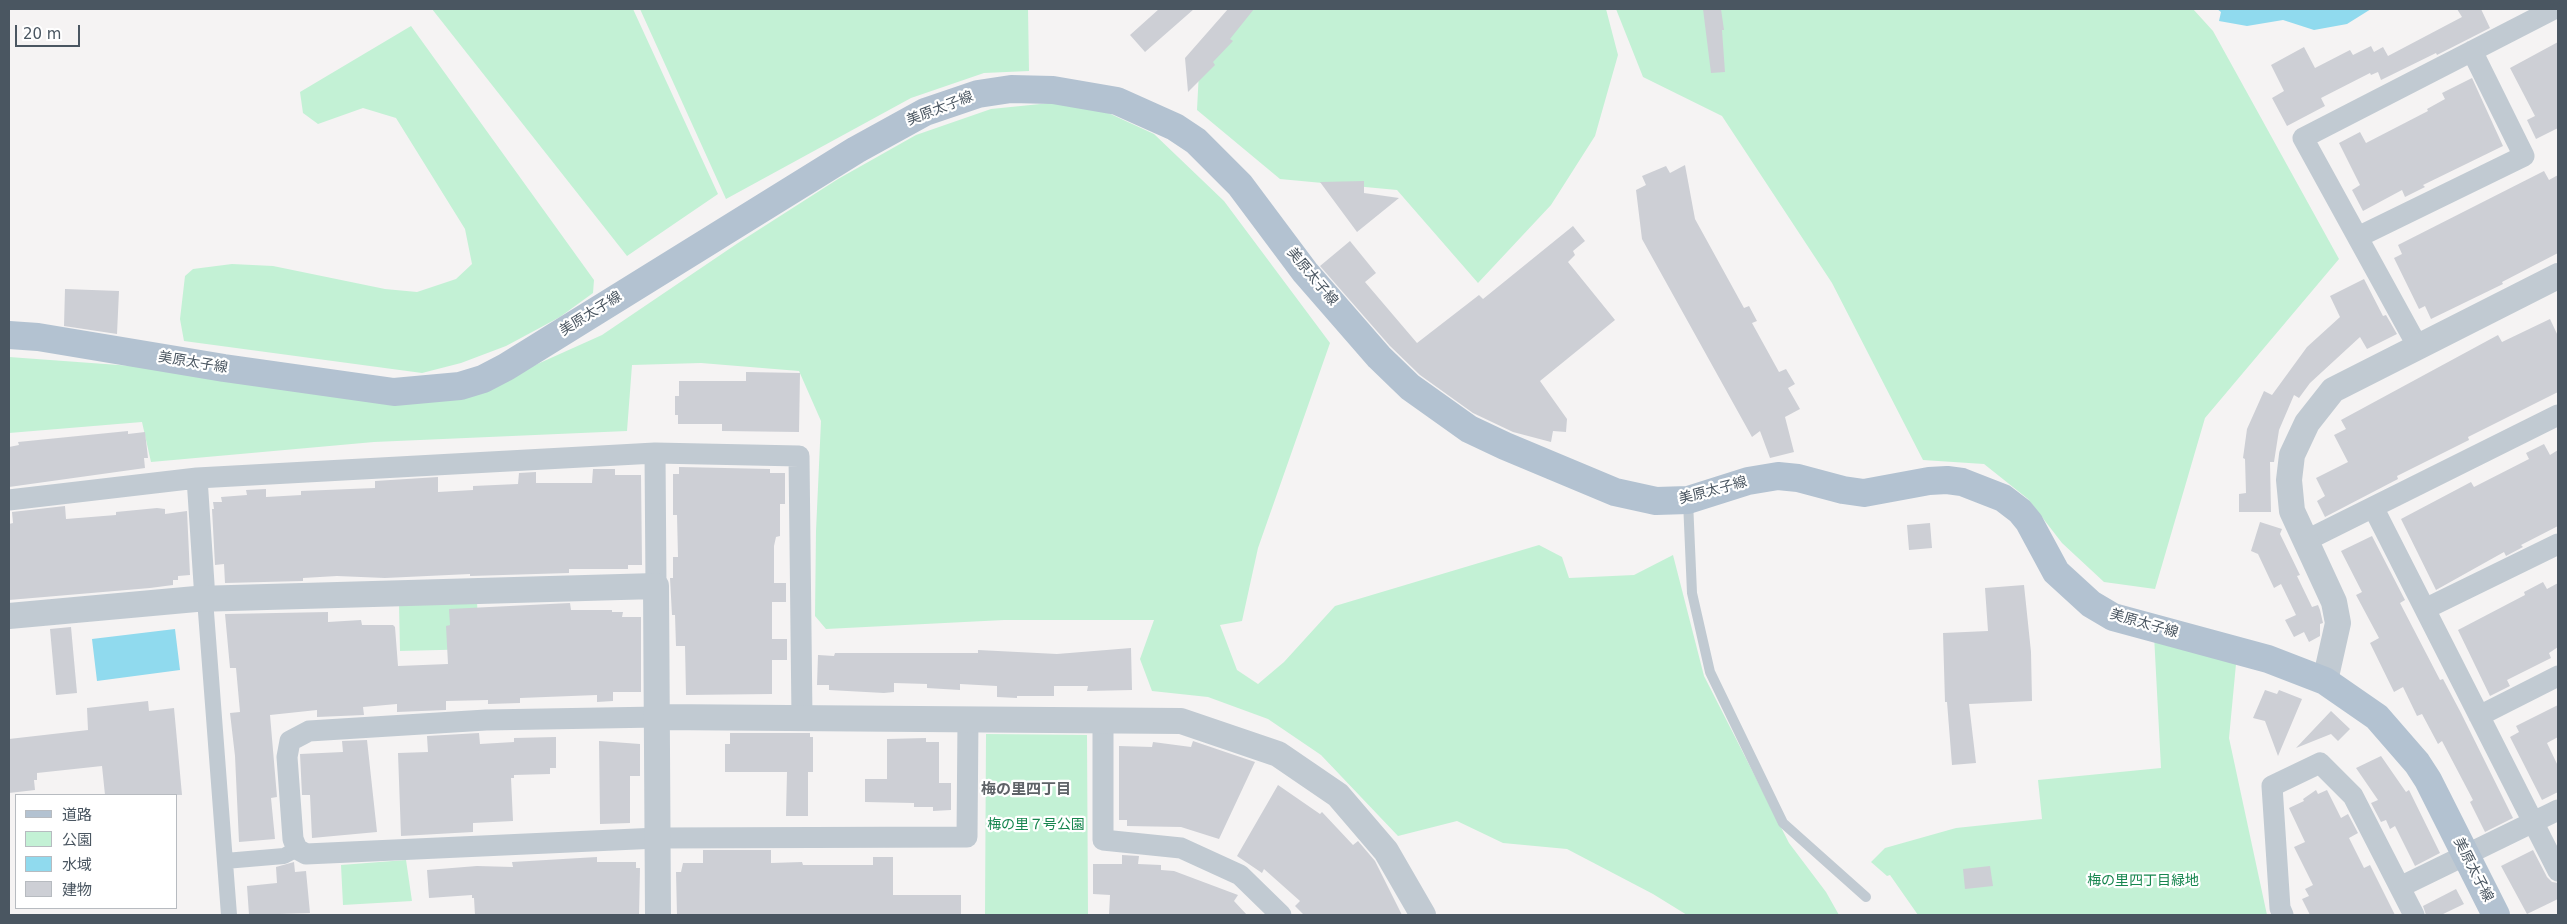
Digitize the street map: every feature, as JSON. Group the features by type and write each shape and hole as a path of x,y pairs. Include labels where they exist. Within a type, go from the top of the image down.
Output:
{"main road":[{"name":"美原太子線","path":"9,335 38,337 224,368 394,392 460,386 483,379 506,367 856,150 925,112 978,94 1030,88 1117,100 1175,127 1196,141 1240,185 1305,272 1379,357 1410,387 1469,429 1615,492 1656,502 1688,500 1748,481 1778,476 1798,478 1843,490 1864,493 1929,482 1947,480 1962,482 2003,498 2020,511 2029,522 2056,572 2091,604 2113,617 2268,659 2325,681 2377,717 2401,743 2428,780 2496,915"}],"street":[{"path":"2418,347 2303,138 2554,9"},
{"path":"2358,238 2524,156 2472,51"},
{"path":"2325,681 2338,623 2336,609 2292,511 2289,480 2292,455 2307,423 2333,390 2558,276"},
{"path":"2305,541 2558,415"},
{"path":"655,453 658,915"},
{"path":"9,500 197,478 655,453 799,456 802,718"},
{"path":"197,478 229,915"},
{"path":"2373,507 2558,871"},
{"path":"2425,610 2558,544"},
{"path":"9,616 205,599 656,586"},
{"path":"2479,716 2558,676"},
{"path":"968,719 967,836 658,838 306,854 297,849 293,840 287,756 290,741 309,731 486,720 658,717 968,719 1103,720 1181,721 1278,754 1338,795 1386,851 1423,915"},
{"path":"1103,720 1103,840 1181,848 1240,874 1281,915"},
{"path":"2283,915 2280,908 2272,786 2320,763 2353,796 2414,915"},
{"path":"2400,887 2558,810"},
{"path":"225,861 284,856 297,849"}],"lane":[{"path":"1688,500 1692,593 1710,672 1783,823 1866,897"}],"green space":[{"path":"432,9 633,9 718,194 627,256"},
{"path":"640,9 1028,9 1029,71 984,73 911,98 726,199"},
{"path":"1245,9 1606,9 1618,55 1595,136 1551,205 1478,283 1397,190 1280,179 1197,110 1199,71"},
{"path":"1616,9 2193,9 2213,31 2339,259 2205,418 2155,589 2104,582 2062,543 2028,499 1984,464 1923,460 1832,283 1722,116 1643,77"},
{"path":"411,26 594,280 593,293 560,317 506,346 461,363 422,373 184,341 180,319 185,276 193,269 232,264 273,266 385,289 417,292 456,279 472,264 465,229 396,118 363,108 318,124 303,113 300,92"},
{"path":"1080,100 1154,134 1224,201 1330,343 1258,548 1242,621 1220,625 1237,670 1258,684 1284,662 1335,606 1539,545 1562,557 1569,578 1634,575 1673,555 1704,676 1789,843 1826,892 1839,915 1687,915 1653,894 1567,849 1503,843 1457,821 1398,836 1321,755 1268,719 1208,697 1152,691 1140,659 1154,620 1004,620 826,629 815,616 816,531 821,421 799,371 701,363 632,365 627,431 374,442 151,462 142,422 9,433 9,357 146,367 351,398 533,366 602,335 738,243 838,179 916,135 991,109"},
{"path":"477,601 479,649 400,651 399,604"},
{"name":"梅の里四丁目緑地","path":"2154,635 2236,664 2229,738 2267,915 1918,915 1890,875 1887,876 1871,862 1885,848 1956,828 2042,819 2038,780 2161,768"},
{"name":"梅の里７号公園","path":"986,734 1087,735 1088,915 985,915"},
{"path":"406,860 412,901 343,905 341,865"}],"water":[{"path":"2217,9 2371,9 2347,24 2314,30 2283,20 2247,26 2219,21 2221,12"},
{"path":"175,629 180,670 97,681 92,639"}],"building":[{"path":"1159,9 1194,9 1145,52 1130,35"},
{"path":"1228,9 1254,9 1230,39 1233,41 1213,62 1215,65 1188,92 1185,58"},
{"path":"1703,9 1721,9 1724,30 1722,30 1725,72 1711,73"},
{"path":"2457,9 2481,9 2490,28 2437,55 2436,53 2381,80 2378,72 2371,75 2370,73 2321,98 2325,106 2287,126 2272,98 2284,91 2271,65 2304,47 2315,68 2350,50 2353,55 2371,46 2374,52 2383,47 2388,56 2462,17"},
{"path":"2558,42 2558,128 2536,139 2527,120 2535,116 2510,68"},
{"path":"2472,78 2503,146 2423,185 2425,187 2405,197 2402,190 2363,211 2352,190 2360,185 2339,143 2360,132 2366,143 2428,111 2427,109 2445,99 2442,93"},
{"path":"1685,165 1695,219 1744,308 1749,306 1757,321 1752,323 1779,372 1786,369 1795,384 1788,388 1800,409 1785,417 1794,452 1770,458 1760,431 1752,437 1642,239 1636,190 1646,185 1642,176 1666,166 1670,173"},
{"path":"2544,171 2549,180 2558,175 2558,253 2502,282 2503,284 2431,319 2425,306 2419,309 2394,258 2402,254 2398,245"},
{"path":"1364,181 1364,193 1399,198 1357,232 1320,182"},
{"path":"1573,226 1585,241 1573,251 1575,255 1568,262 1615,320 1540,381 1567,419 1566,432 1553,431 1551,442 1513,432 1473,413 1420,375 1390,346 1320,266 1350,241 1376,273 1365,282 1417,343 1479,295 1483,299"},
{"path":"2364,279 2383,316 2386,315 2397,334 2367,349 2360,337 2310,383 2299,398 2294,395 2279,430 2274,462 2270,462 2271,512 2239,512 2239,494 2246,493 2245,459 2243,458 2247,429 2264,391 2272,395 2307,347 2340,317 2330,296"},
{"path":"65,289 119,291 117,334 64,326"},
{"path":"2550,319 2558,336 2558,392 2468,437 2469,440 2397,476 2398,479 2325,517 2317,501 2325,496 2316,478 2348,462 2334,435 2346,429 2341,420 2498,335 2502,342"},
{"path":"746,372 800,373 799,432 722,431 722,424 678,424 678,415 675,415 675,396 679,396 679,381 746,381"},
{"path":"128,431 128,434 145,432 148,458 144,458 145,468 9,487 9,447 19,445 18,442"},
{"path":"2544,444 2550,455 2558,450 2558,526 2521,545 2523,547 2506,556 2504,552 2436,590 2401,519 2471,482 2474,487 2529,459 2526,453"},
{"path":"679,467 770,469 770,473 785,473 785,504 780,504 780,536 776,537 774,546 774,583 786,583 786,602 772,602 772,639 787,639 787,660 772,660 772,694 686,695 685,646 676,646 675,615 672,615 670,578 673,578 673,557 678,557 677,515 673,515 673,474 679,474"},
{"path":"593,469 615,469 615,475 641,475 642,565 628,565 628,569 569,569 569,573 470,576 470,574 385,578 337,576 303,578 303,581 225,583 224,564 215,565 213,502 222,502 221,497 247,495 246,490 266,489 266,497 301,495 301,491 375,488 375,481 438,477 438,492 473,490 473,486 518,484 519,473 536,472 536,483 592,483"},
{"path":"65,506 66,519 116,515 116,512 157,508 165,509 165,514 187,511 190,575 178,576 178,580 173,580 173,585 9,600 9,524 13,523 12,512"},
{"path":"2260,522 2282,529 2280,534 2300,575 2297,576 2312,607 2318,605 2323,623 2320,624 2320,636 2309,642 2304,632 2294,637 2285,620 2296,615 2281,584 2274,588 2258,554 2251,551"},
{"path":"1930,523 1932,548 1909,550 1907,525"},
{"path":"2372,536 2405,600 2400,603 2440,680 2443,679 2461,713 2513,818 2485,832 2470,802 2473,800 2442,741 2438,744 2422,714 2417,716 2403,687 2394,692 2370,643 2379,638 2356,595 2362,592 2341,551"},
{"path":"2543,582 2547,589 2558,583 2558,647 2549,653 2551,658 2507,680 2510,686 2490,696 2458,630 2525,595 2524,592"},
{"path":"2024,585 2031,652 2032,701 1969,704 1976,763 1952,765 1947,702 1945,702 1943,633 1988,631 1985,588"},
{"path":"570,603 571,610 612,610 612,612 623,612 622,617 641,617 641,692 613,692 613,701 597,702 597,695 520,698 520,703 488,704 488,700 446,701 446,710 397,712 397,704 363,707 364,715 317,717 317,710 270,715 277,797 271,798 275,839 239,842 235,756 230,713 240,712 236,668 230,668 225,614 328,612 328,622 361,620 362,625 393,625 395,627 398,666 448,664 446,626 450,625 449,609"},
{"path":"71,627 77,693 56,695 50,629"},
{"path":"1131,648 1132,690 1087,691 1088,686 1054,686 1054,696 1017,696 1017,698 997,697 997,686 960,684 960,690 927,688 927,684 894,683 894,692 884,693 829,690 829,685 817,685 818,655 834,656 835,653 978,653 978,650 1057,654"},
{"path":"2265,690 2277,694 2279,690 2302,699 2278,756 2265,721 2253,718"},
{"path":"148,701 149,711 174,708 182,795 105,794 102,766 37,773 37,780 34,780 35,790 9,793 9,739 88,730 87,708"},
{"path":"2558,705 2558,737 2547,743 2558,766 2558,792 2542,800 2510,737 2519,732 2516,726"},
{"path":"2331,711 2350,729 2338,741 2331,734 2296,748"},
{"path":"479,733 480,744 514,742 514,738 556,737 556,768 550,768 550,774 514,775 514,778 511,778 513,821 473,823 473,832 401,836 398,753 428,752 427,736"},
{"path":"730,733 810,733 810,737 813,737 813,772 808,772 808,816 786,816 787,772 725,772 725,744 730,744"},
{"path":"926,738 926,742 939,742 939,783 951,783 951,810 933,811 933,807 914,807 914,803 865,802 865,779 887,779 887,739"},
{"path":"367,740 377,832 312,838 310,795 302,795 300,754 343,752 342,741"},
{"path":"599,741 640,744 640,776 630,776 630,823 600,824"},
{"path":"1193,741 1255,762 1219,839 1181,827 1127,826 1127,820 1119,820 1119,746 1152,747 1153,742 1191,747"},
{"path":"2381,756 2406,792 2409,790 2440,853 2415,866 2395,826 2390,829 2386,820 2381,822 2371,803 2378,800 2356,768"},
{"path":"1278,785 1320,814 1322,812 1353,845 1358,841 1375,861 1402,915 1304,915 1295,906 1300,901 1264,869 1262,873 1237,856"},
{"path":"2316,790 2318,794 2327,790 2341,818 2348,814 2358,833 2349,838 2364,868 2370,865 2395,915 2310,915 2302,899 2309,896 2305,889 2313,885 2294,847 2305,842 2289,808 2304,801 2303,799"},
{"path":"703,850 771,850 771,863 802,862 803,865 873,865 873,857 893,857 893,895 961,895 961,915 677,915 676,872 681,872 683,863 703,863"},
{"path":"2533,850 2547,877 2552,882 2558,883 2558,899 2527,914 2501,866"},
{"path":"1122,855 1139,856 1138,864 1161,865 1161,870 1174,871 1238,895 1234,901 1247,915 1109,915 1110,895 1093,894 1093,864 1122,864"},
{"path":"597,857 597,862 636,862 636,868 640,868 639,915 475,915 474,898 472,898 472,895 429,898 427,870 477,866 513,867 512,862"},
{"path":"294,862 295,872 306,871 310,913 249,915 247,886 277,883 276,867"},
{"path":"1990,866 1993,886 1965,889 1963,869"},
{"path":"2456,889 2464,904 2441,915 2426,915 2423,906"}],"district":[{"name":"梅の里四丁目","path":"1026,790"}]}
